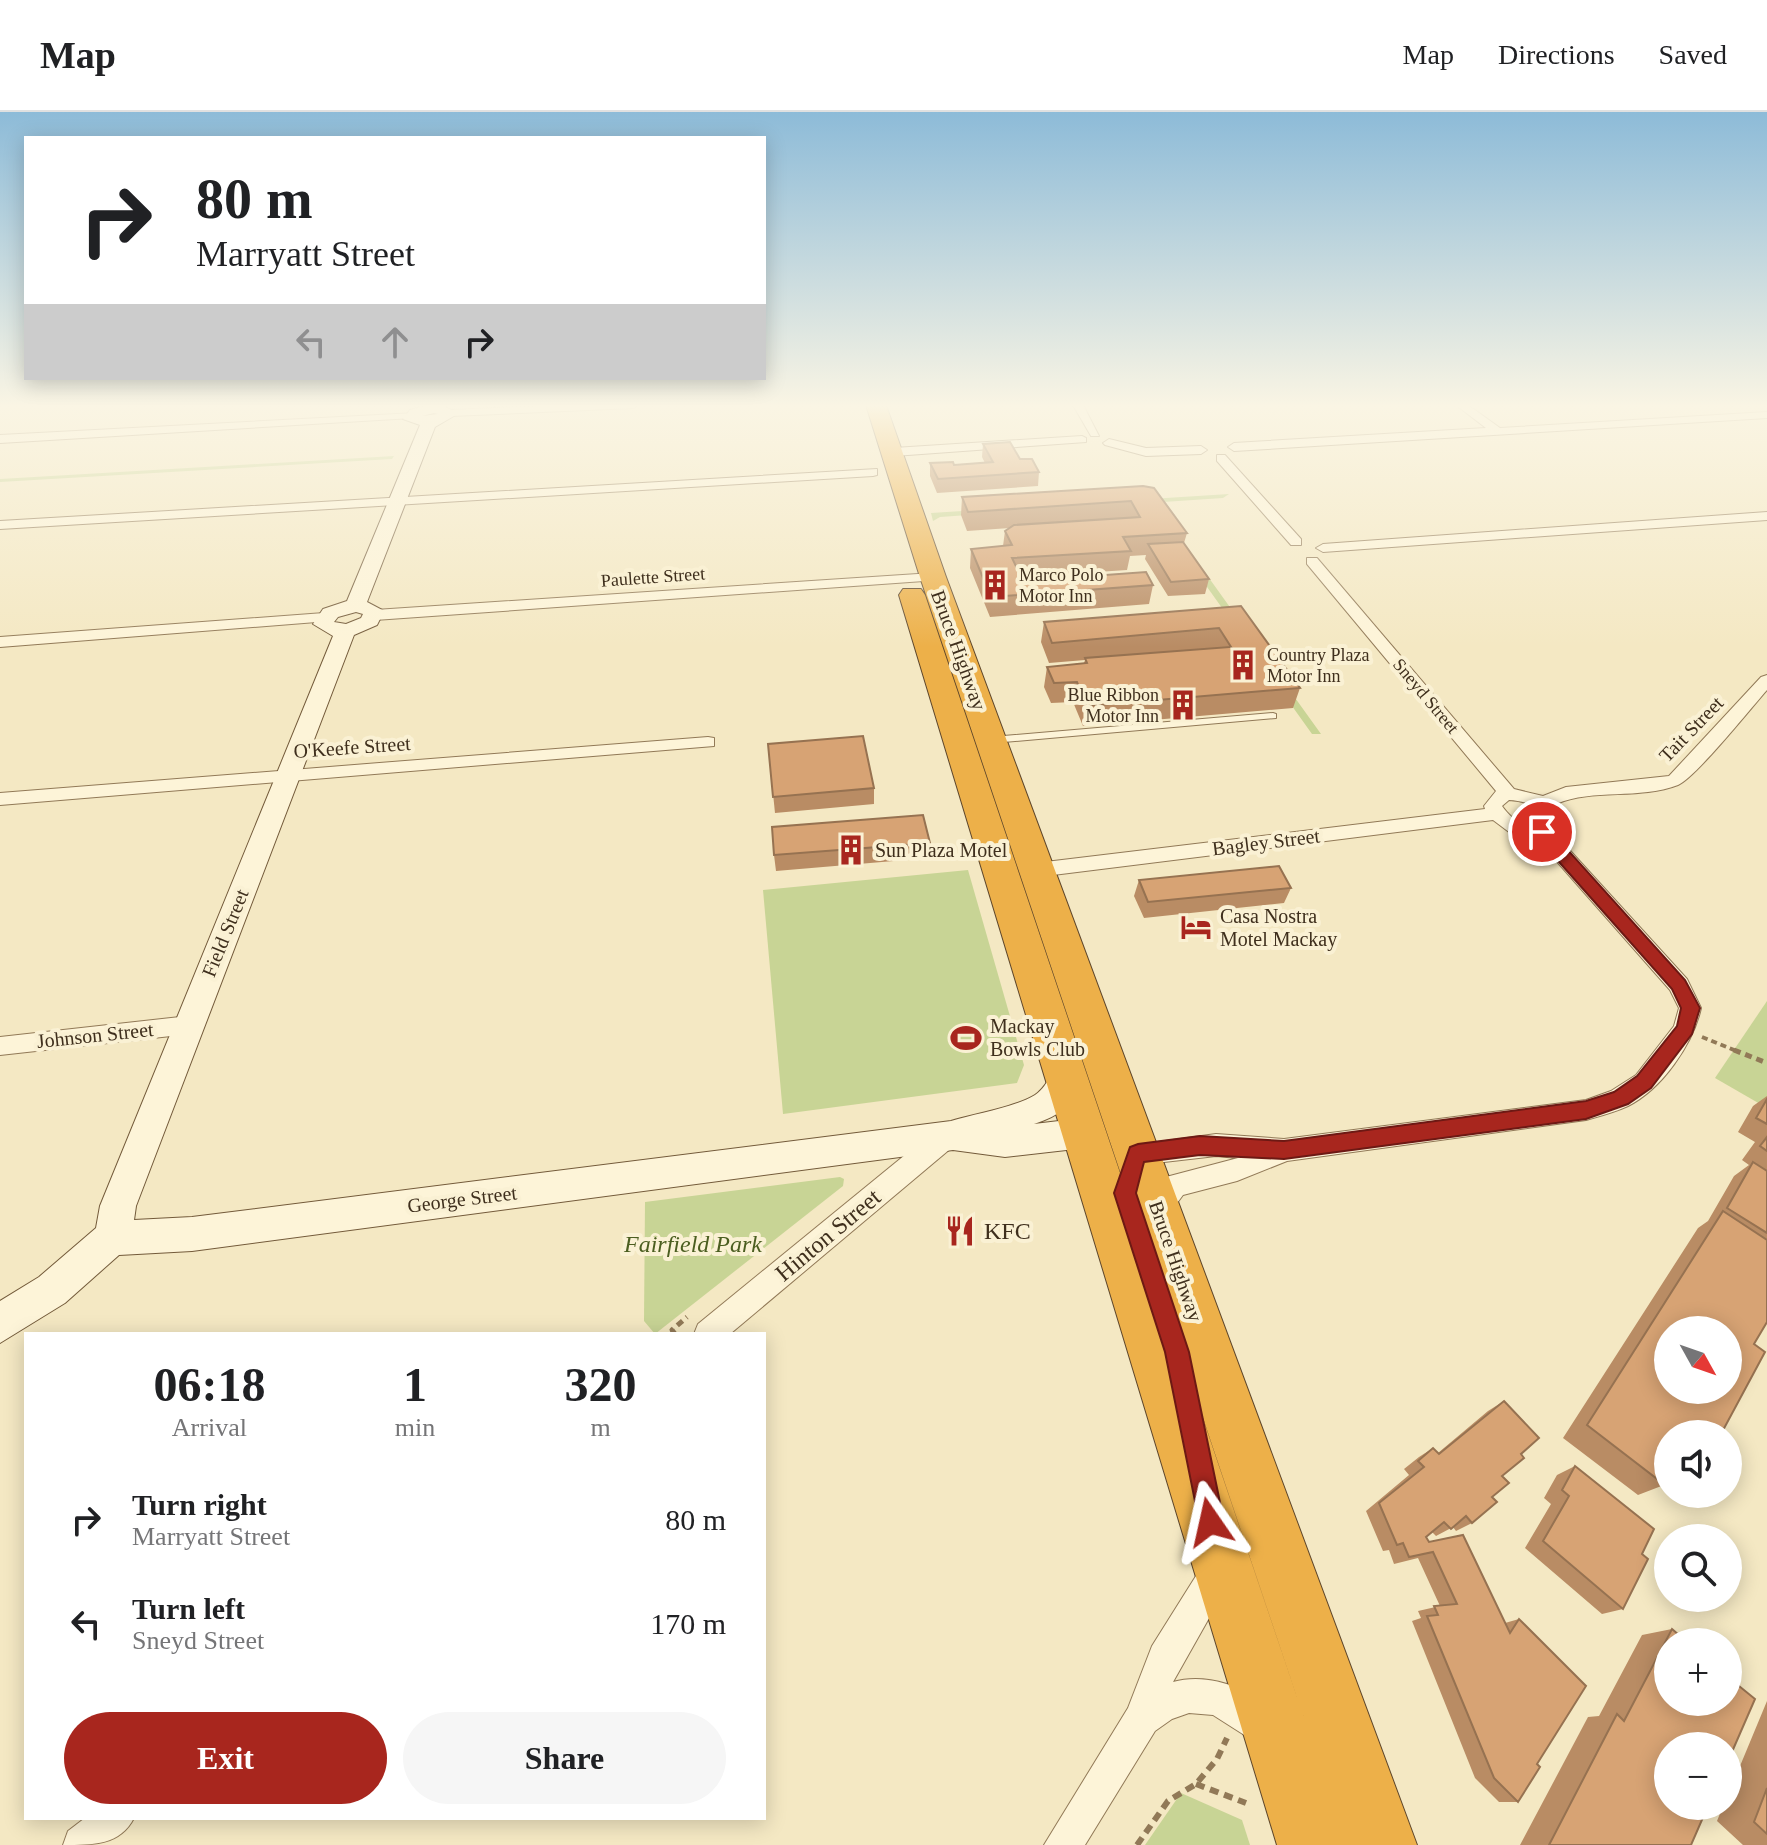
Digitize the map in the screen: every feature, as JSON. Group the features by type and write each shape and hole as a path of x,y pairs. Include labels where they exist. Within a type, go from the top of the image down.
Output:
{"highway":[{"name":"Bruce Highway","path":"900,486 914,573 1067,1079 1219,1558 1254,1742 1312,1845"},
{"name":"Bruce Highway","path":"914,573 991,740 1382,1845"},
{"path":"1040,878 1045,939 1098,1098 1095,1119 1084,1133"},
{"path":"1138,1154 1125,1193 1177,1352 1219,1558"}],"street":[{"name":"Field Street","path":"113,1238 118,1206 404,486"},
{"path":"0,525 399,500 736,486"},
{"name":"Sneyd Street","path":"1246,486 1296,542 1287,545 1287,552 1318,554 1509,794"},
{"path":"1318,554 1767,516"},
{"name":"Paulette Street","path":"0,642 914,573"},
{"name":"Tait Street","path":"1542,803 1566,793 1650,786 1675,780 1767,680"},
{"name":"O'Keefe Street","path":"0,799 708,742"},
{"path":"1509,794 1542,803 1555,818 1550,829 1542,832 1514,828 1495,814 1494,800 1509,794"},
{"name":"Bagley Street","path":"1040,878 1495,814"},
{"path":"1138,1154 1216,1145 1284,1150 1586,1110 1620,1098 1644,1082 1685,1029 1690,1008 1679,985 1542,832"},
{"name":"Johnson Street","path":"0,1046 189,1025"},
{"name":"George Street","path":"113,1238 192,1234 949,1136 1048,1105 1067,1079"},
{"name":"George Street","path":"949,1136 1005,1142 1084,1133"},
{"name":"Hinton Street","path":"710,1332 949,1136"},
{"path":"1157,1209 1175,1185 1237,1170 1284,1150"},
{"path":"0,1324 52,1290 96,1249 113,1238"},
{"path":"1063,1845 1142,1719 1164,1658 1219,1558"},
{"path":"1142,1719 1172,1698 1202,1693 1246,1715 1254,1742"},
{"path":"82,1845 113,1820"}],"lane":[{"path":"991,740 1273,716"}],"path":[{"path":"1685,1029 1767,1063"},
{"path":"1137,1845 1168,1801 1196,1784 1217,1759 1254,1742"},
{"path":"1196,1784 1246,1803"}],"green space":[{"path":"1229,494 1223,498 1163,502 1158,507 1321,734 1312,734 1150,507 1139,503 940,517 933,521 931,513"},
{"name":"Mackay Bowls Club","path":"968,870 1024,1065 1017,1083 783,1114 763,890"},
{"path":"1767,1001 1767,1108 1715,1078"},
{"name":"Fairfield Park","path":"840,1177 844,1179 843,1186 658,1332 653,1332 644,1321 645,1202"},
{"path":"1181,1793 1242,1820 1250,1845 1145,1845"}],"building":[{"path":"1143,486 1154,488 1187,533 1123,537 1131,551 1012,558 1023,581 1146,572 1153,585 991,597 971,549 1012,545 1005,531 1014,525 1140,517 1131,501 968,512 962,497"},
{"path":"1183,542 1209,579 1171,582 1148,544"},
{"path":"1241,606 1300,688 1087,706 1077,682 1054,683 1047,667 1087,663 1085,658 1231,647 1219,628 1052,643 1044,622"},
{"path":"863,736 874,788 773,797 768,744"},
{"path":"923,815 930,843 774,855 772,827"},
{"path":"1279,866 1291,888 1148,902 1139,880"},
{"path":"1767,1099 1767,1124 1756,1118"},
{"path":"1767,1137 1767,1151 1760,1146"},
{"path":"1753,1162 1767,1171 1767,1233 1727,1208"},
{"path":"1723,1211 1767,1240 1767,1322 1754,1344 1765,1352 1742,1395 1742,1316 1656,1316"},
{"path":"1654,1320 1654,1404 1737,1404 1729,1420 1654,1420 1654,1477 1587,1425"},
{"path":"1504,1401 1539,1438 1521,1454 1524,1458 1502,1476 1509,1483 1492,1497 1497,1502 1472,1523 1466,1516 1451,1529 1444,1522 1426,1537 1429,1542 1463,1535 1510,1633 1519,1619 1586,1686 1537,1764 1540,1767 1518,1802 1494,1778 1427,1616 1438,1615 1434,1606 1457,1604 1433,1552 1409,1557 1403,1543 1397,1545 1379,1503 1424,1467 1418,1461 1433,1448 1439,1454"},
{"path":"1575,1466 1654,1529 1642,1554 1648,1559 1623,1609 1543,1541 1569,1496 1562,1490"},
{"path":"1654,1664 1654,1716 1742,1716 1742,1688 1755,1699 1741,1732 1654,1732 1654,1820 1702,1820 1691,1845 1549,1845 1617,1714 1624,1721"},
{"path":"1767,1788 1767,1834 1754,1822"}],"place":[{"name":"Marco Polo Motor Inn","path":"995,585"},
{"name":"Country Plaza Motor Inn","path":"1243,665"},
{"name":"Blue Ribbon Motor Inn","path":"1183,705"},
{"name":"Sun Plaza Motel","path":"851,850"},
{"name":"Casa Nostra Motel Mackay","path":"1196,927"},
{"name":"Mackay Bowls Club","path":"966,1038"},
{"name":"KFC","path":"960,1231"}],"route":[{"path":"1210,1522 1177,1352 1127,1203 1126,1181 1133,1162 1138,1154 1200,1146 1233,1145 1284,1150 1586,1110 1620,1098 1644,1082 1685,1029 1690,1008 1679,985 1542,832"}]}
